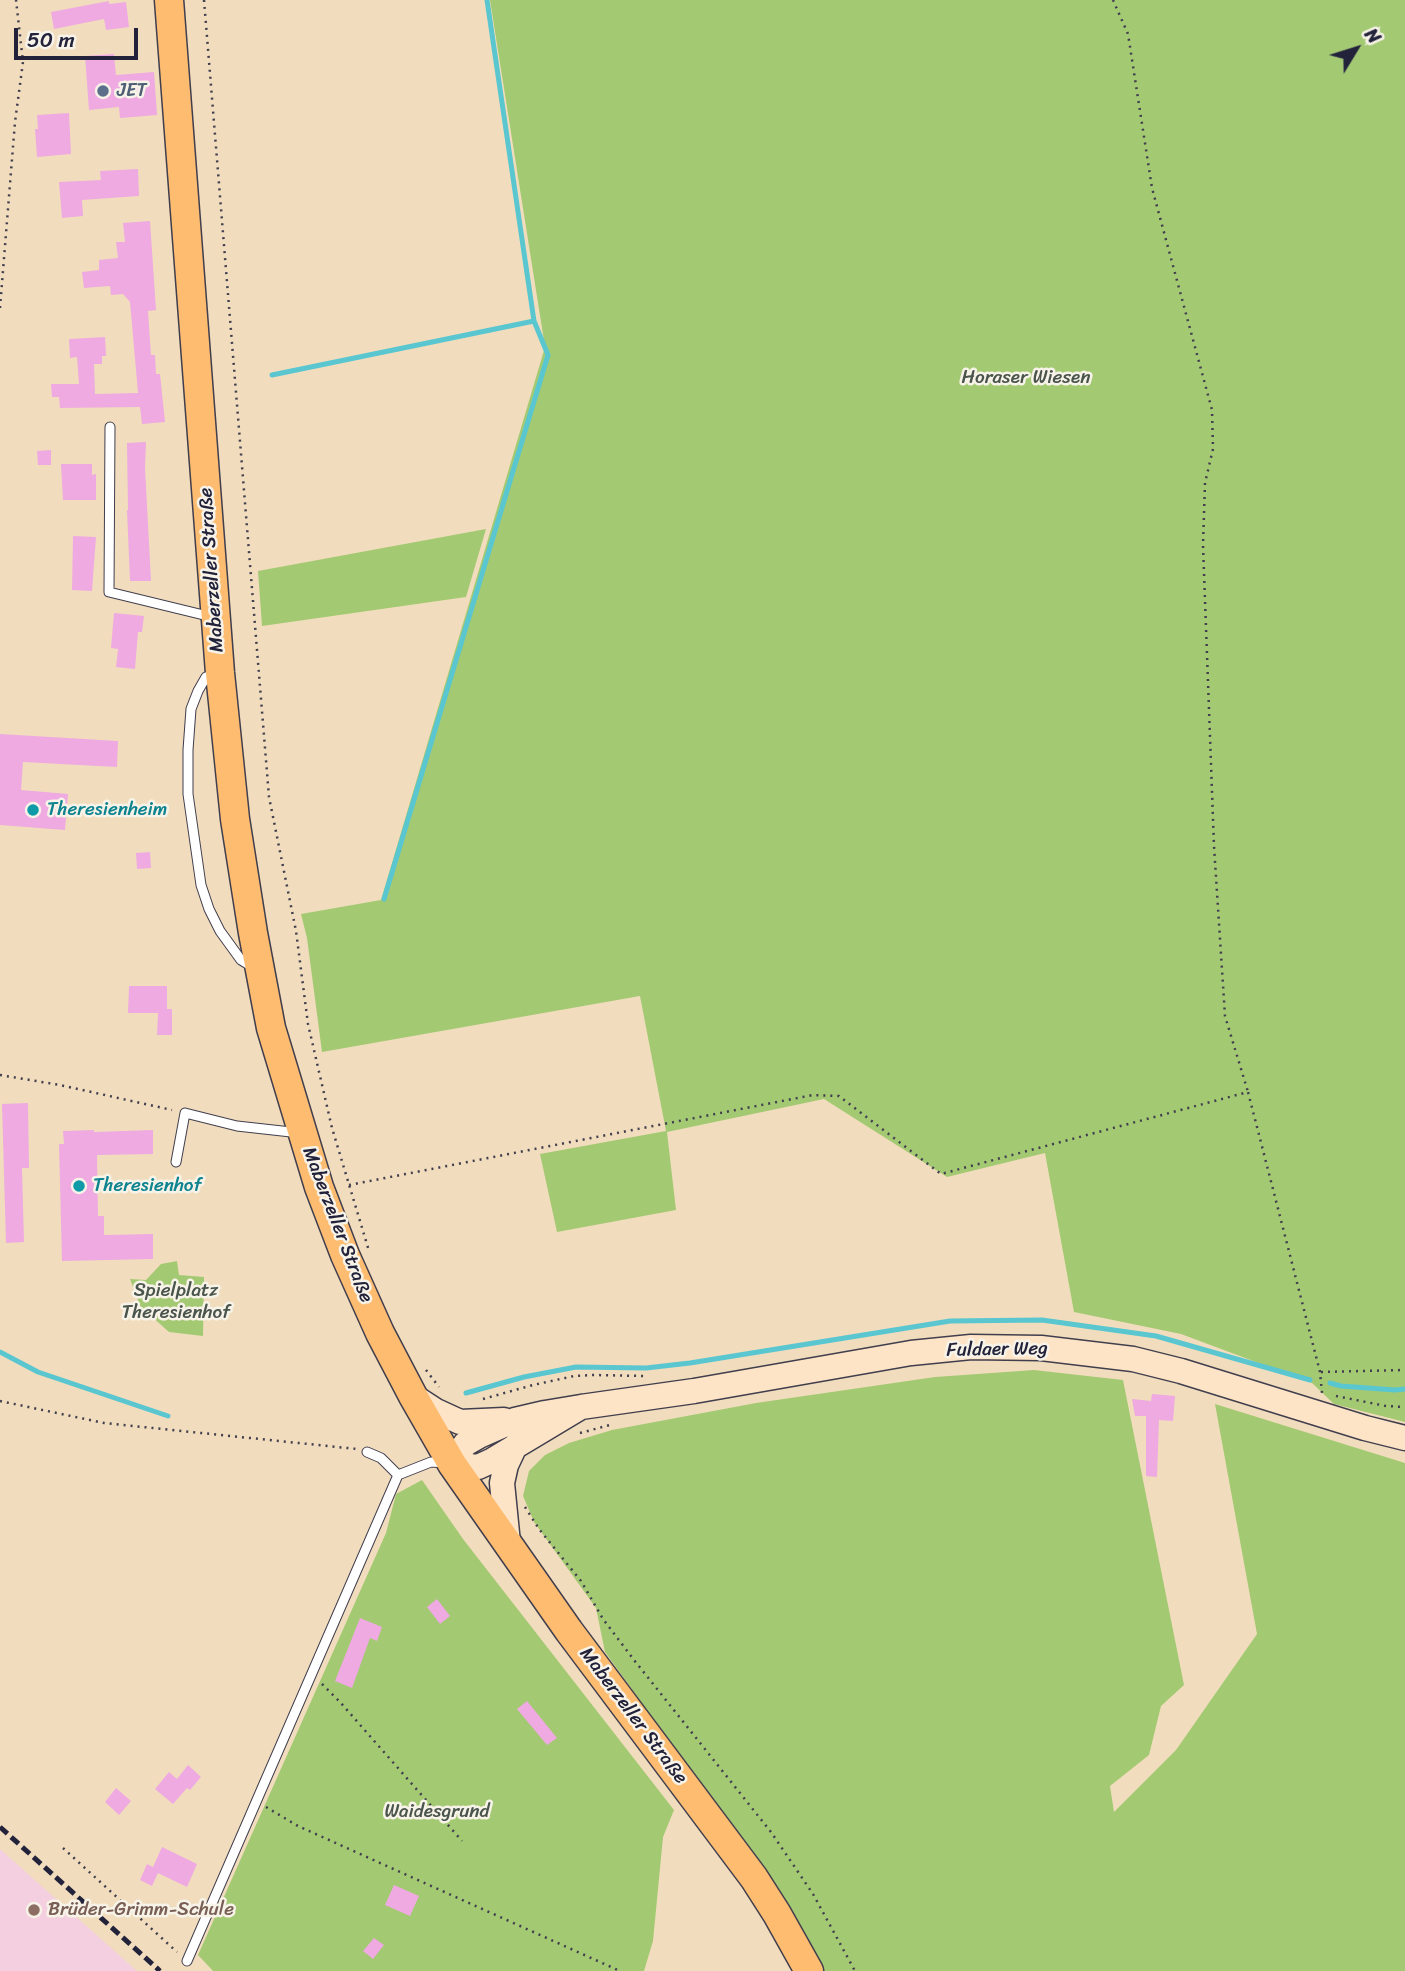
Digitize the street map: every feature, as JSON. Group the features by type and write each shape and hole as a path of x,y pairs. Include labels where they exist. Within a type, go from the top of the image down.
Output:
{"main road":[{"name":"Maberzeller Straße","path":"169,0 220,673 235,819 271,1028 318,1187 380,1333 452,1464 569,1631 754,1878 809,1971"},
{"name":"Fuldaer Weg","path":"581,1407 491,1461 478,1466 452,1464 465,1444 515,1420 581,1407 694,1391 911,1353 971,1347 1041,1348 1133,1359 1405,1438"},
{"path":"413,1396 442,1415 460,1422 515,1420"},
{"path":"508,1543 502,1483 506,1465 516,1446"}],"lane":[{"path":"110,427 109,592 216,618"},
{"path":"220,673 206,677 191,709 188,794 201,885 209,909 220,931 241,960 260,971"},
{"path":"176,1162 185,1113"},
{"name":"Maberzeller Straße","path":"185,1113 237,1126 301,1134"},
{"path":"368,1452 381,1458 398,1475"},
{"path":"187,1961 398,1475 431,1462 452,1464"}],"path":[{"path":"0,308 15,122 23,62 16,0"},
{"path":"204,0 269,797 296,931 308,1024 332,1128 371,1257"},
{"path":"1113,0 1128,34 1152,188 1212,410 1213,449 1205,482 1203,545 1214,846 1225,1016 1248,1093 1321,1372 1322,1394"},
{"path":"0,1075 60,1085 185,1113"},
{"path":"349,1185 813,1095 839,1096 941,1174 1248,1093"},
{"path":"421,1362 445,1394"},
{"path":"1321,1372 1405,1370"},
{"path":"1335,1396 1405,1407"},
{"path":"0,1401 104,1423 355,1448 368,1452"},
{"path":"578,1434 619,1423"},
{"path":"525,1506 539,1529 581,1581 634,1660 771,1832 813,1894 855,1971"},
{"path":"312,1674 341,1702 462,1841"},
{"path":"257,1802 298,1826 620,1971"},
{"path":"63,1849 187,1961"}],"shaded area":[{"name":"Brüder-Grimm-Schule","path":"0,1849 137,1971 0,1971"}],"green space":[{"name":"Horaser Wiesen","path":"490,0 1405,0 1405,1422 1334,1404 1312,1383 1181,1334 1074,1312 1045,1153 947,1177 824,1099 667,1132 676,1210 557,1232 540,1154 666,1131 640,996 322,1052 307,938 301,914 381,900 545,347"},
{"path":"486,529 466,597 262,626 258,571"},
{"name":"Spielplatz Theresienhof","path":"177,1261 179,1275 204,1277 203,1336 169,1332 140,1306 130,1279 146,1280 161,1264"},
{"path":"1034,1370 1123,1380 1184,1685 1161,1706 1149,1755 1110,1786 1114,1812 1176,1750 1257,1634 1215,1404 1405,1463 1405,1971 824,1971 792,1911 605,1652 596,1608 534,1522 523,1496 529,1471 545,1455 569,1443 612,1430 756,1403 935,1377"},
{"name":"Waidesgrund","path":"422,1480 463,1539 674,1810 663,1837 653,1941 644,1971 213,1971 198,1955 386,1533 396,1494"}],"building":[{"path":"109,1 109,4 126,2 129,27 106,30 104,19 54,29 51,12"},
{"path":"114,54 116,75 154,72 157,115 120,118 119,107 89,110 85,56"},
{"path":"69,113 71,154 37,157 37,115"},
{"path":"138,169 139,196 82,200 83,216 62,218 59,182 101,180 100,171"},
{"path":"150,221 156,310 148,311 151,355 155,355 156,374 160,374 165,422 142,424 140,407 60,408 59,397 52,397 51,384 79,384 77,357 70,358 69,339 105,337 106,356 102,356 102,364 94,364 95,394 138,393 130,302 123,294 111,295 110,286 84,288 82,272 99,270 99,260 118,258 116,242 125,242 123,223"},
{"path":"146,442 151,581 130,581 127,443"},
{"path":"51,450 51,465 38,465 37,451"},
{"path":"61,464 92,464 92,475 96,474 96,500 63,500"},
{"path":"73,536 96,537 92,591 72,590"},
{"path":"114,613 144,616 142,632 138,632 135,669 116,667 118,649 111,648"},
{"path":"0,734 118,741 117,767 23,762 21,790 68,794 65,830 0,825"},
{"path":"150,852 151,868 137,869 136,853"},
{"path":"129,986 167,986 167,1009 172,1009 172,1035 157,1035 158,1013 128,1013"},
{"path":"28,1103 29,1168 22,1168 24,1242 6,1243 2,1104"},
{"name":"Theresienhof","path":"153,1130 153,1154 97,1155 98,1216 104,1216 104,1235 153,1234 153,1259 62,1261 59,1144 64,1144 63,1131"},
{"path":"1152,1394 1175,1396 1173,1421 1159,1420 1157,1477 1146,1476 1146,1416 1135,1416 1132,1399 1151,1401"},
{"path":"437,1599 450,1616 440,1624 427,1607"},
{"path":"360,1618 382,1627 377,1641 370,1638 352,1688 335,1681"},
{"path":"527,1701 557,1738 547,1745 517,1709"},
{"path":"188,1765 201,1777 173,1804 155,1789 169,1772 177,1779"},
{"path":"116,1788 131,1801 119,1815 105,1802"},
{"path":"162,1847 197,1864 187,1887 158,1873 152,1886 140,1880 147,1864 153,1867"},
{"path":"394,1885 419,1896 410,1916 385,1905"},
{"path":"374,1938 384,1945 373,1959 363,1951"}],"waterway":[{"path":"384,899 548,355 534,321 487,0"},
{"path":"272,375 534,321"},
{"path":"466,1393 524,1377 576,1367 646,1368 690,1363 950,1321 1042,1320 1156,1336 1310,1380"},
{"path":"0,1352 38,1372 168,1416"},
{"path":"1330,1383 1341,1386 1405,1389"}],"railway":[{"path":"0,1827 160,1971"}],"place":[{"name":"JET","path":"103,91"},
{"name":"Theresienheim","path":"33,810"},
{"name":"Theresienhof","path":"79,1186"},
{"name":"Brüder-Grimm-Schule","path":"34,1910"}]}
